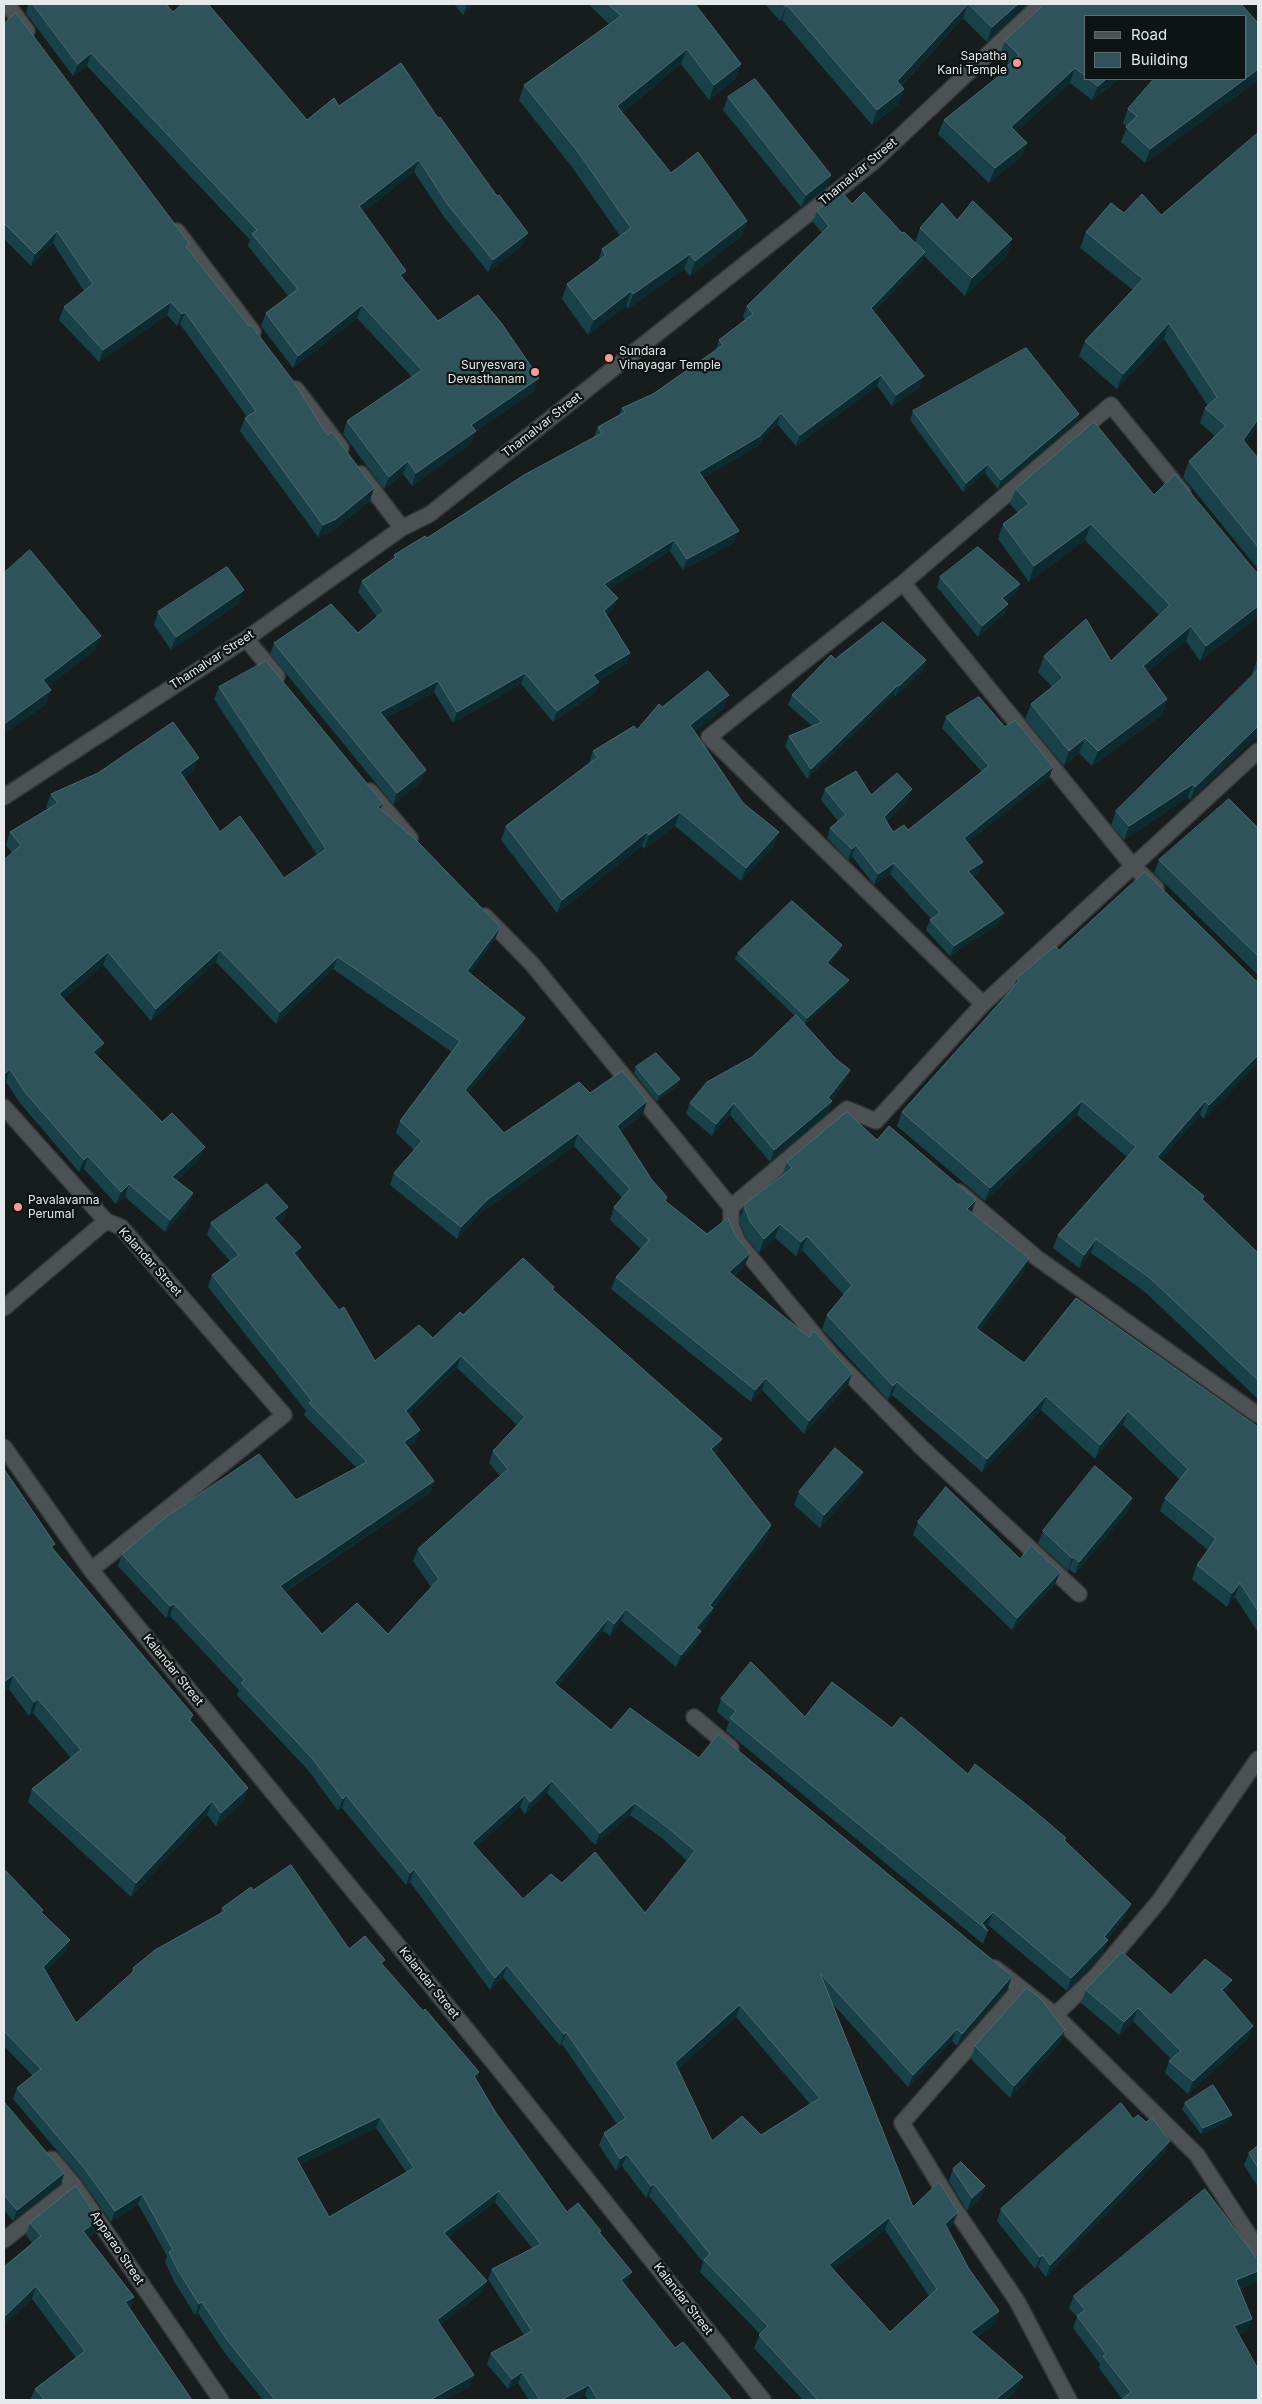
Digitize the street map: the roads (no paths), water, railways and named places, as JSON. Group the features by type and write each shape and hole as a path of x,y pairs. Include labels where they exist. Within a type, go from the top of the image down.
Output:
{"street":[{"path":"7,4 36,44"},
{"name":"Thamalvar Street","path":"4,796 246,638 402,528 430,514 872,164 1041,4"},
{"path":"167,219 264,346"},
{"path":"288,378 402,528"},
{"path":"983,1004 709,737 903,583 1111,406 1193,505"},
{"path":"903,583 1132,865 1167,899"},
{"path":"246,638 288,691"},
{"path":"876,1121 983,1004 1258,751"},
{"path":"361,780 418,846"},
{"path":"478,909 532,964 730,1207 731,1226 738,1242 832,1356 922,1448 1079,1594"},
{"name":"Kalandar Street","path":"4,1107 106,1221 121,1227 284,1415 91,1570"},
{"path":"730,1207 847,1110 876,1121 890,1134"},
{"path":"949,1184 1037,1258 1258,1415"},
{"name":"Kalandar Street","path":"4,1308 106,1221"},
{"name":"Kalandar Street","path":"4,1447 91,1570 503,2074 763,2400"},
{"path":"694,1717 740,1755"},
{"path":"1055,2015 1096,1976 1160,1900 1258,1759"},
{"path":"982,1957 1055,2015 1197,2155 1258,2249"},
{"path":"1020,1988 902,2123 954,2208 1017,2301 1069,2400"},
{"name":"Apparao Street","path":"42,2148 74,2185 221,2400"},
{"path":"4,2240 74,2185"}],"place":[{"name":"Sapatha Kani Temple","path":"1017,63"},
{"name":"Sundara Vinayagar Temple","path":"609,358"},
{"name":"Suryesvara Devasthanam","path":"535,372"},
{"name":"Pavalavanna Perumal","path":"18,1207"}]}
